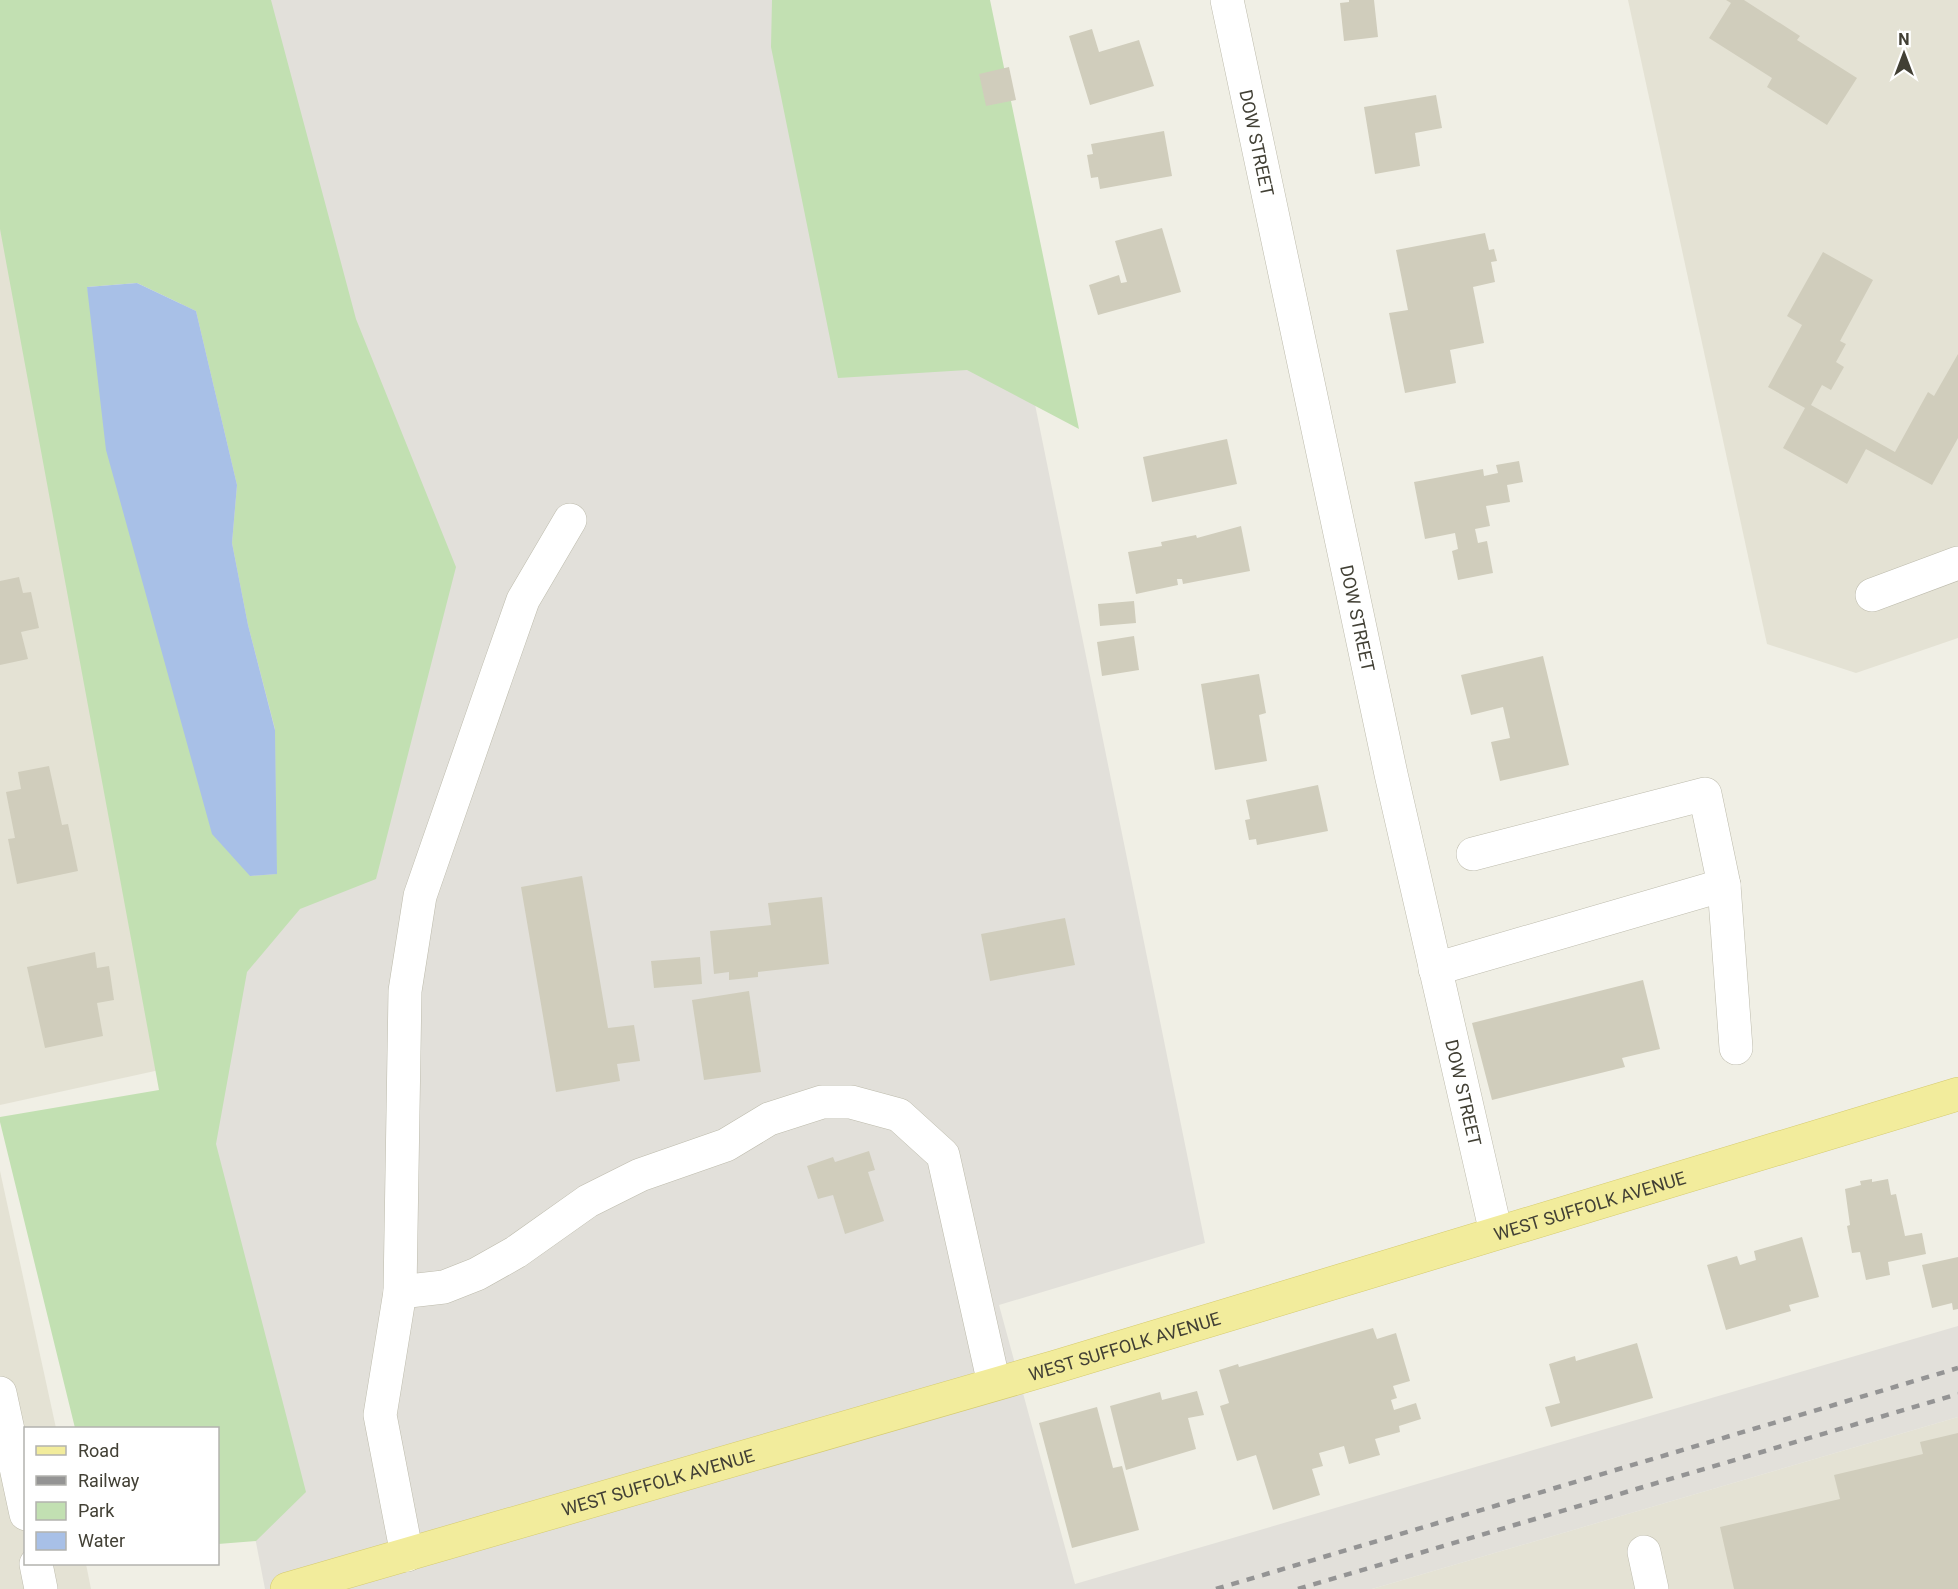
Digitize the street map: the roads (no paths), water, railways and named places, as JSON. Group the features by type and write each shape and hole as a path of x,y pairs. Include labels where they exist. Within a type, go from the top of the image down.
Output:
{"main road":[{"name":"WEST SUFFOLK AVENUE","path":"298,1588 994,1384 1958,1094"}],"street":[{"name":"DOW STREET","path":"1227,0 1391,774 1496,1233"},
{"path":"407,1555 380,1415 400,1292 405,991 420,896 523,600 570,520"},
{"path":"1872,595 1958,563"},
{"path":"1473,854 1705,794 1724,885 1736,1047"},
{"path":"1435,969 1724,885"},
{"path":"400,1292 444,1287 477,1274 516,1252 588,1201 640,1175 726,1145 769,1119 822,1102 851,1102 899,1115 942,1155 994,1384"},
{"path":"0,1393 24,1505"},
{"path":"1644,1552 1652,1589"},
{"path":"36,1565 41,1589"}],"water":[{"path":"137,283 196,311 237,485 232,543 248,625 275,730 277,874 250,876 212,834 106,450 87,287"}],"railway":[{"path":"1216,1589 1958,1368"},
{"path":"1298,1589 1958,1394"}]}
